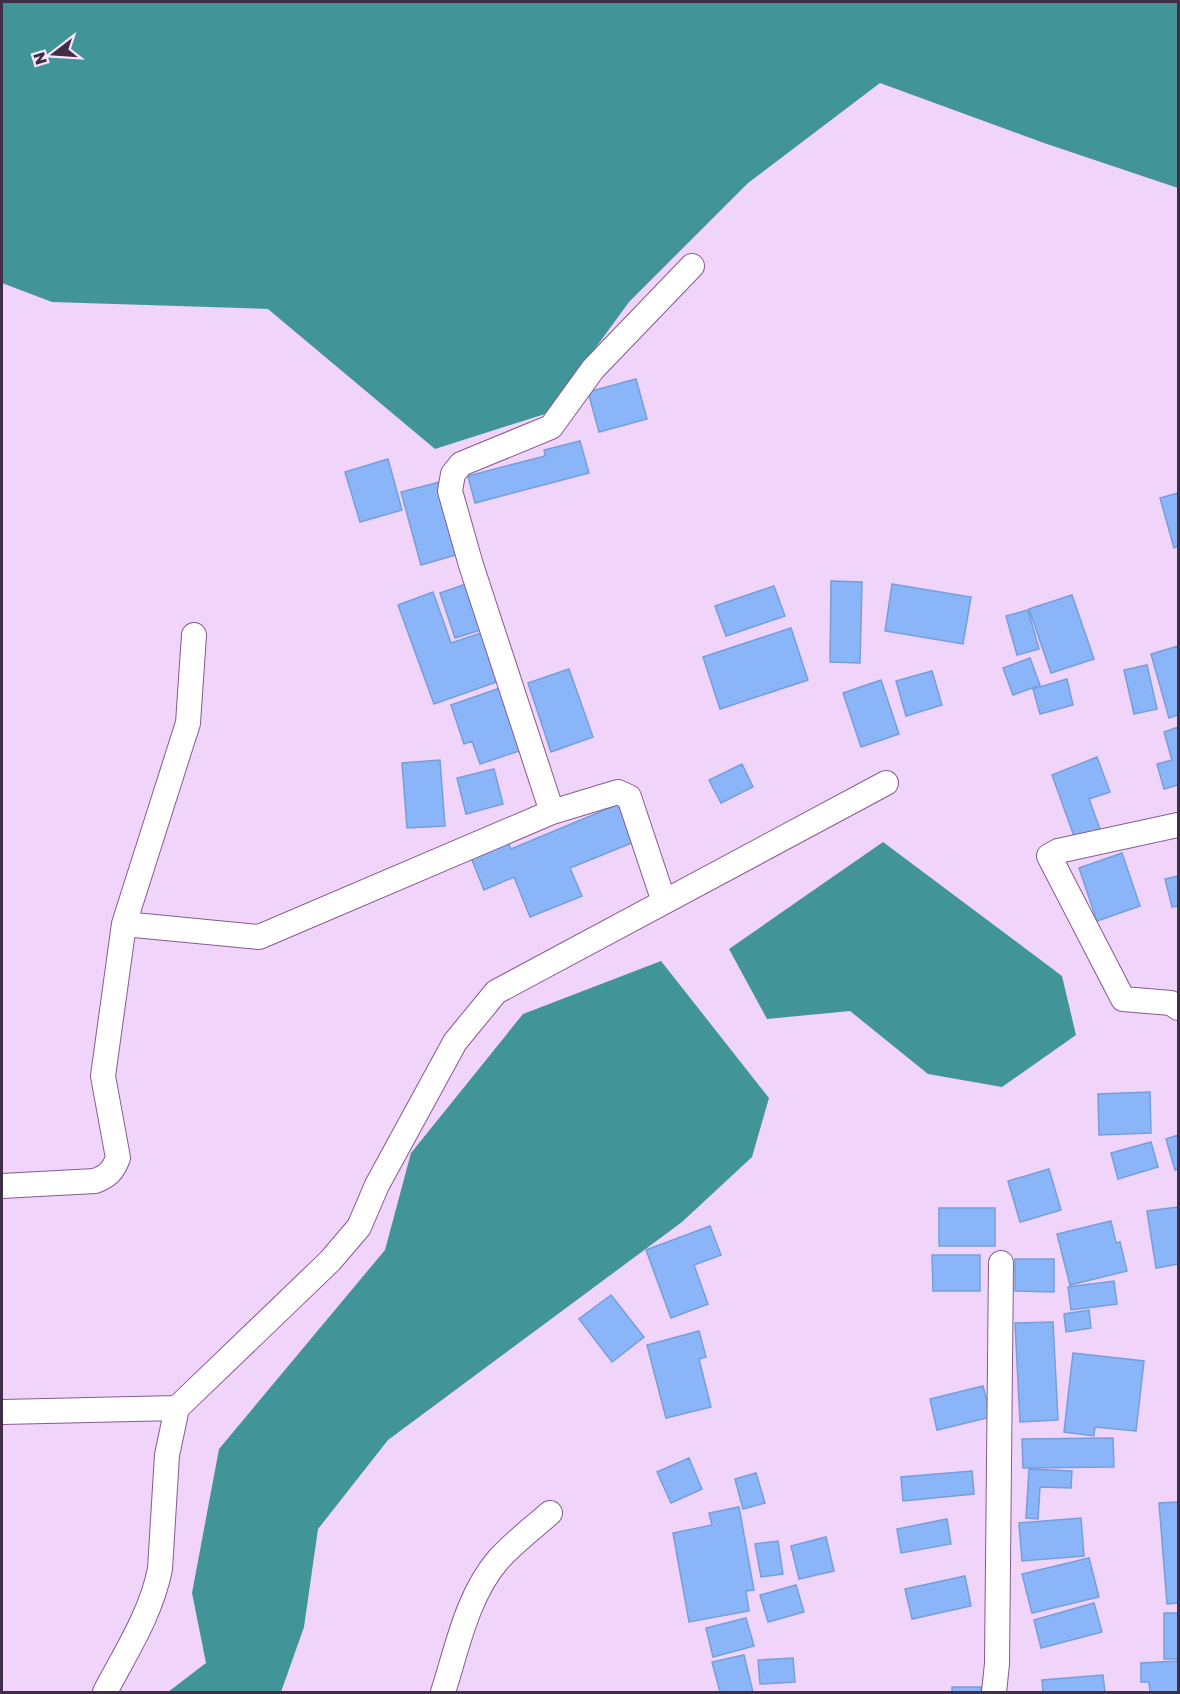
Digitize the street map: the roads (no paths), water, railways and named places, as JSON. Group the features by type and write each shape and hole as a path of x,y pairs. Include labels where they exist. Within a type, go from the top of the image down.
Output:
{"street":[{"path":"552,812 471,566 450,491 453,474 461,464 551,426 593,369 692,266"},
{"path":"2,1186 95,1181 108,1176 114,1168 117,1158 103,1076 124,924 188,723 195,635"},
{"path":"105,1692 151,1605 157,1587 167,1455 177,1408 330,1261 359,1227 377,1185 454,1042 496,992 886,783"},
{"path":"124,924 259,937 552,812 614,792 629,796 664,902"},
{"path":"1179,825 1058,850 1049,856 1123,999 1170,1004 1179,1008"},
{"path":"994,1692 997,1664 1001,1263"},
{"path":"2,1412 177,1408"},
{"path":"443,1692 469,1612 481,1585 498,1560 550,1513"}]}
